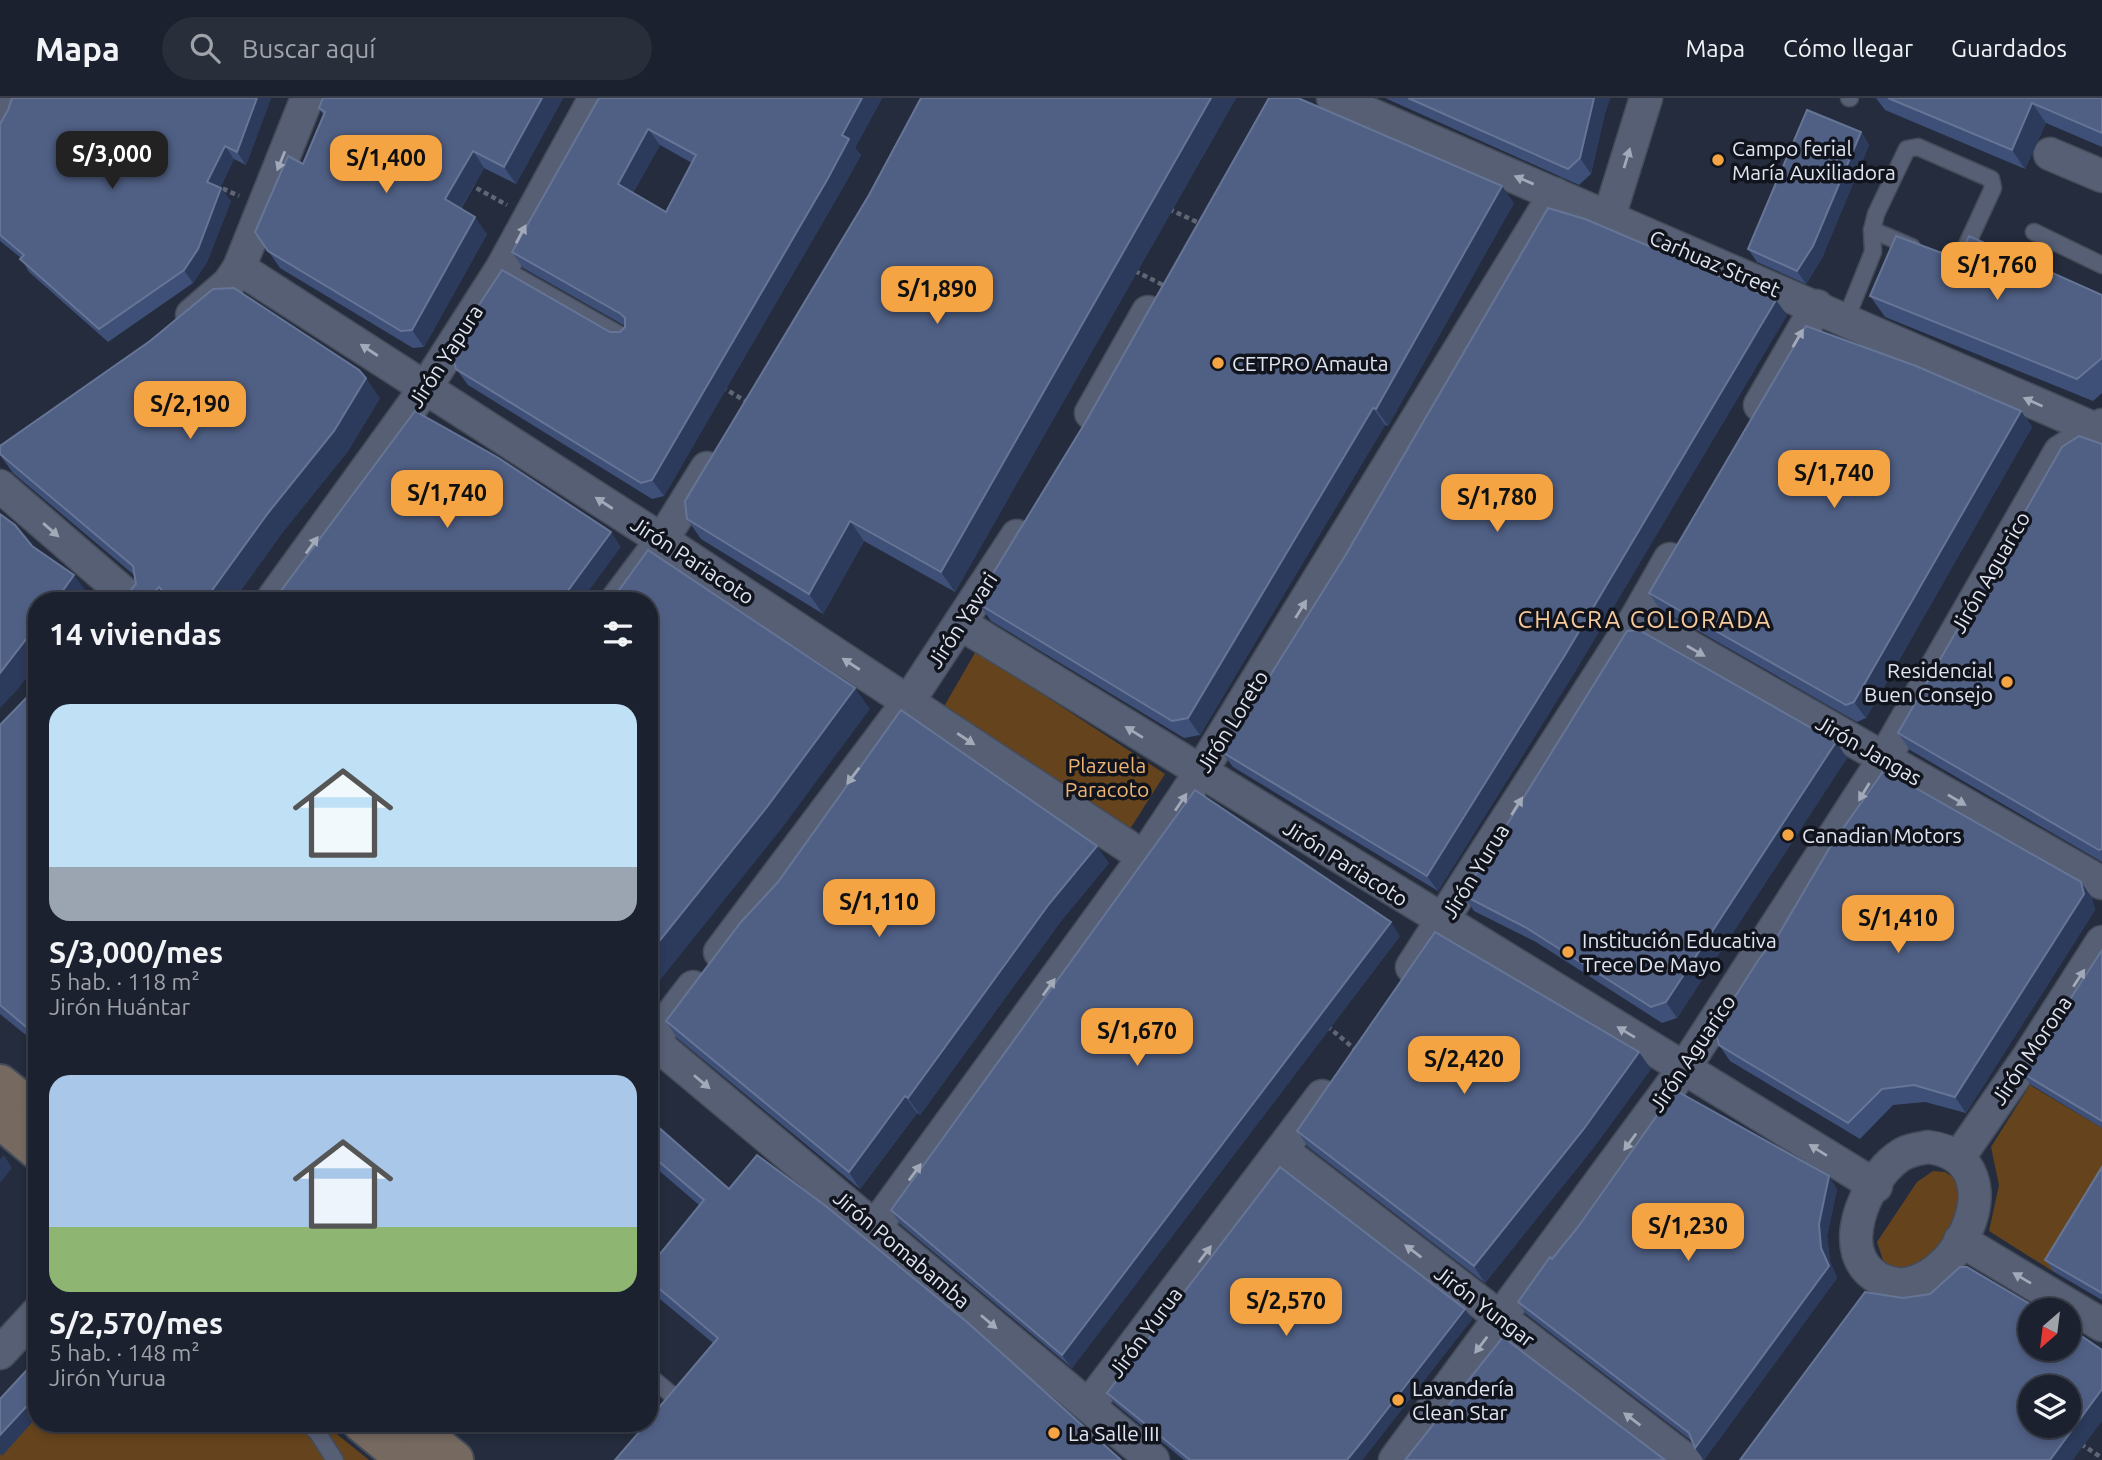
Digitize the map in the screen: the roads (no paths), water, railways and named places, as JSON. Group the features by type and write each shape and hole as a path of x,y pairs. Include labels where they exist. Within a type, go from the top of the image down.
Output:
{"main road":[{"path":"0,1084 22,1134"},
{"path":"373,1432 407,1460"},
{"path":"421,1432 454,1460"}],"street":[{"path":"0,113 6,98"},
{"path":"166,334 216,296 239,268 307,98"},
{"name":"Jirón Yapura","path":"278,592 426,387 502,268 595,98"},
{"name":"Carhuaz Street","path":"1333,98 2100,429"},
{"path":"1609,217 1646,98"},
{"path":"2050,154 2102,176"},
{"name":"Jirón Loreto","path":"876,1227 1144,856 1200,774 1555,194"},
{"name":"Jirón Pariacoto","path":"239,268 662,540 1144,856"},
{"path":"1079,433 1163,285"},
{"path":"1748,426 1817,306"},
{"path":"623,592 662,540 748,403"},
{"name":"Jirón Aguarico","path":"1395,1460 1685,1067 1884,759 2060,452 2100,429"},
{"path":"0,485 121,592"},
{"name":"Jirón Yavari","path":"658,1030 908,702 1032,512"},
{"name":"Jirón Yurua","path":"1392,997 1443,922 1637,617 1685,533"},
{"name":"Jirón Jangas","path":"1637,617 2102,883"},
{"name":"Jirón Pariacoto","path":"961,624 1200,774 1685,1067 1876,1186"},
{"name":"Jirón Morona","path":"1959,1157 2102,943"},
{"name":"Jirón Pomabamba","path":"658,1045 1153,1460"},
{"name":"Jirón Yurua","path":"1089,1405 1283,1151 1356,1050"},
{"path":"1945,1149 1959,1157 1971,1172 1976,1189 1974,1207 1950,1256 1924,1280 1906,1285 1890,1283 1868,1288 1854,1243 1860,1215 1876,1186 1898,1157 1912,1150 1945,1149"},
{"name":"Jirón Yungar","path":"1283,1151 1686,1460"},
{"path":"1960,1240 2102,1325"},
{"path":"0,1353 28,1323"}],"lane":[{"path":"1846,319 1872,252 1872,230 1876,214 1907,149 1918,147 1991,180 1993,188 1959,262 1951,264"},
{"path":"1872,230 1928,254"},
{"path":"2034,232 2102,265"},
{"path":"502,268 627,339"},
{"path":"658,1383 677,1399 680,1408 671,1419"},
{"path":"317,1432 335,1460"}],"place":[{"name":"Campo ferial María Auxiliadora","path":"1718,160"},
{"name":"CETPRO Amauta","path":"1218,363"},
{"name":"Residencial Buen Consejo","path":"2007,682"},
{"name":"Canadian Motors","path":"1788,835"},
{"name":"Institución Educativa Trece De Mayo","path":"1568,952"},
{"name":"Lavandería Clean Star","path":"1398,1400"},
{"name":"La Salle III","path":"1054,1433"}],"district":[{"name":"CHACRA COLORADA","path":"1645,619"}],"park label":[{"name":"Plazuela Paracoto","path":"1107,777"}]}
